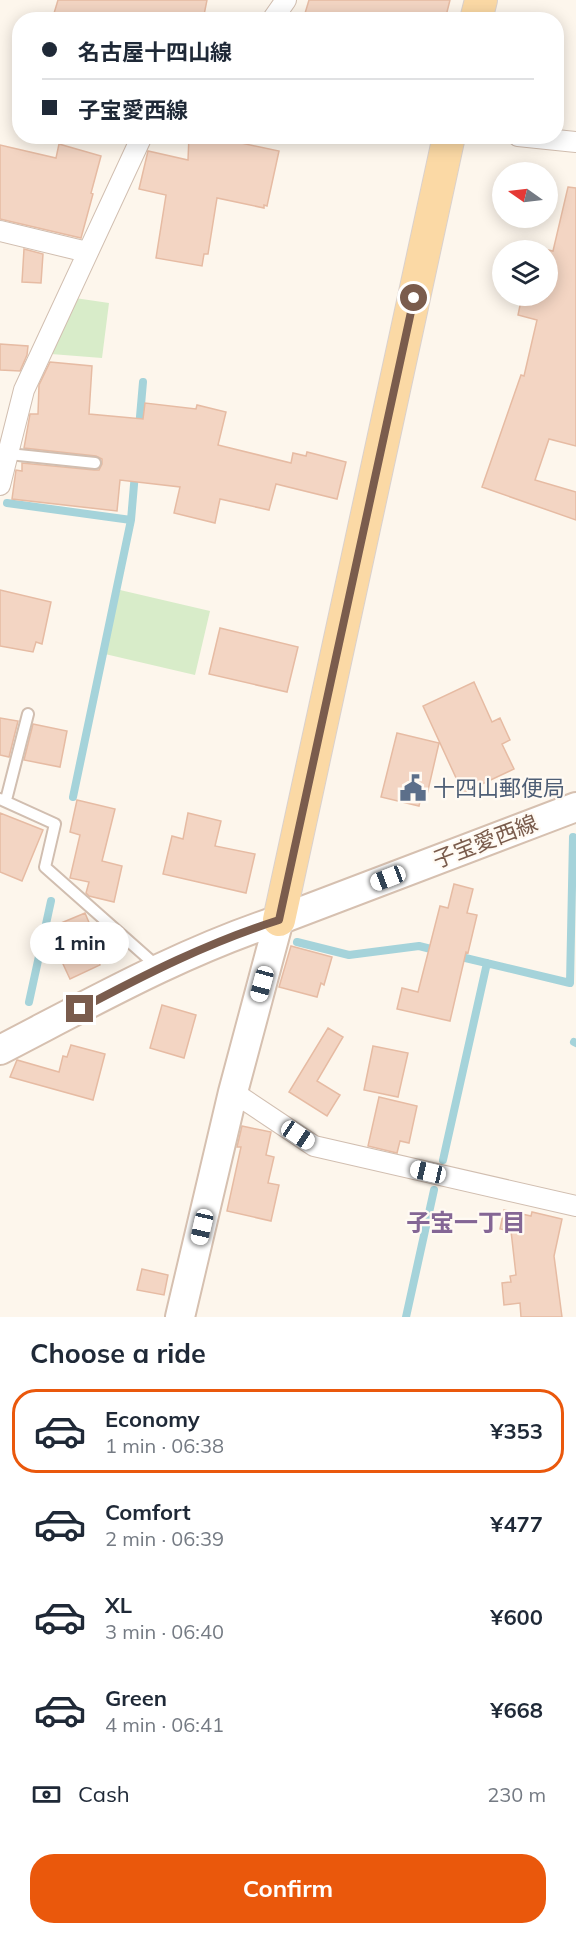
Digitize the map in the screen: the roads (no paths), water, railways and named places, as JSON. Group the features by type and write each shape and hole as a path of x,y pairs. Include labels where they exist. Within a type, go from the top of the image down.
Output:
{"main road":[{"path":"180,1317 233,1092 279,920 447,144"},
{"name":"子宝愛西線","path":"0,1050 159,968 237,934 576,807"}],"street":[{"path":"0,485 24,390 138,144"},
{"path":"0,231 87,252"},
{"path":"233,1092 314,1146 576,1206"}],"lane":[{"path":"9,454 95,463"},
{"path":"28,714 3,800 55,824 45,867 159,968"}],"waterway":[{"path":"139,428 143,382"},
{"path":"7,503 131,520 135,473"},
{"path":"73,797 131,520"},
{"path":"457,956 570,983 573,837"},
{"path":"29,1002 51,901"},
{"path":"297,942 349,955 419,946 439,951"},
{"path":"443,1160 487,963"},
{"path":"406,1317 434,1190"}],"place":[{"name":"十四山郵便局","path":"413,788"}],"district":[{"name":"子宝一丁目","path":"466,1223"}]}
